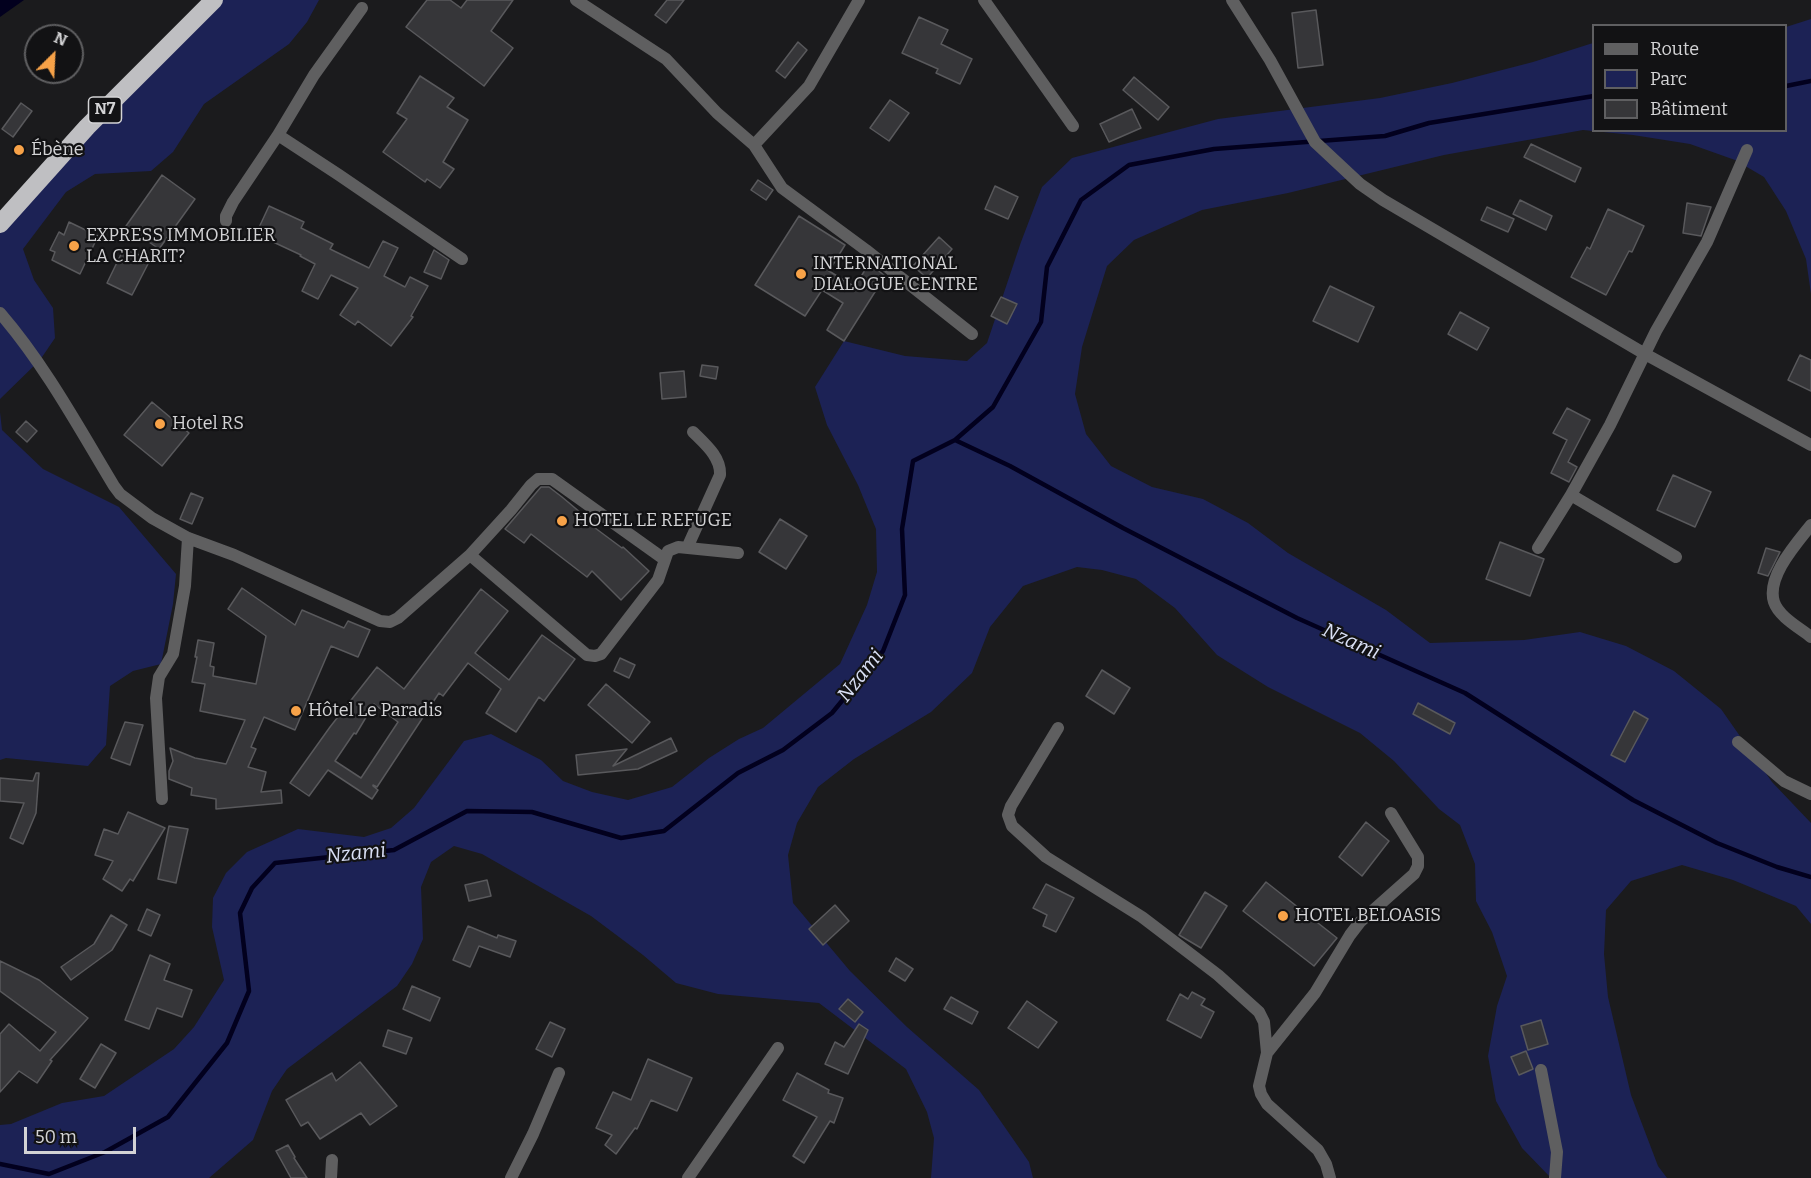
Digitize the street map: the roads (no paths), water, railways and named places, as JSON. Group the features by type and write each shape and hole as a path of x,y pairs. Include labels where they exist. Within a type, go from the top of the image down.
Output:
{"highway":[{"name":"N7","path":"0,224 87,127 214,0"}],"street":[{"path":"576,0 666,59 717,112 754,145 782,188 866,250 972,334"},
{"path":"754,145 809,86 859,0"},
{"path":"984,0 1073,126"},
{"path":"1232,0 1270,60 1315,142 1360,183 1383,200 1645,354 1811,445"},
{"path":"225,221 233,202 362,3"},
{"path":"278,135 462,259"},
{"path":"1538,548 1610,425 1656,331 1707,242 1747,150"},
{"path":"0,314 14,329 63,402 114,486 152,518 188,538 234,555 380,621 390,622 398,618 470,555 538,479 552,479 664,559"},
{"path":"687,548 720,475 721,467 718,459 693,432"},
{"path":"1571,495 1676,557"},
{"path":"1811,525 1779,570 1773,586 1774,603 1784,616 1811,637"},
{"path":"162,799 156,698 159,677 173,654 185,586 188,538"},
{"path":"470,555 587,655 595,656 601,654 658,580 664,559 672,548 738,553"},
{"path":"1058,729 1011,806 1008,815 1012,826 1046,857 1142,917 1218,975 1259,1012 1264,1022 1267,1053 1259,1086 1261,1094 1267,1104 1318,1150 1326,1164 1330,1178"},
{"path":"1737,742 1784,781 1809,788"},
{"path":"1267,1053 1315,993 1355,929 1414,874 1418,866 1418,858 1390,813"},
{"path":"688,1178 778,1048"},
{"path":"1541,1070 1557,1152 1555,1178"},
{"path":"511,1178 559,1073"},
{"path":"331,1178 332,1160"}],"water":[{"path":"0,0 24,0 0,17"}],"waterway":[{"path":"1787,86 1811,81"},
{"path":"955,440 993,407 1041,322 1047,267 1081,200 1129,165 1214,149 1385,136 1429,123 1592,96"},
{"name":"Nzami","path":"0,1164 49,1174 105,1152 168,1117 227,1043 249,991 240,913 252,888 275,863 394,850 467,811 532,812 621,838 664,831 738,773 783,750 832,713 883,651 905,595 902,529 913,461 955,440 1010,466 1123,528 1297,618 1465,693 1633,800 1717,843 1777,867 1811,877"}],"place":[{"name":"Ébène","path":"19,150"},
{"name":"EXPRESS IMMOBILIER LA CHARIT?","path":"74,246"},
{"name":"INTERNATIONAL DIALOGUE CENTRE","path":"801,274"},
{"name":"Hotel RS","path":"160,424"},
{"name":"HOTEL LE REFUGE","path":"562,521"},
{"name":"Hôtel Le Paradis","path":"296,711"},
{"name":"HOTEL BELOASIS","path":"1283,916"}]}
